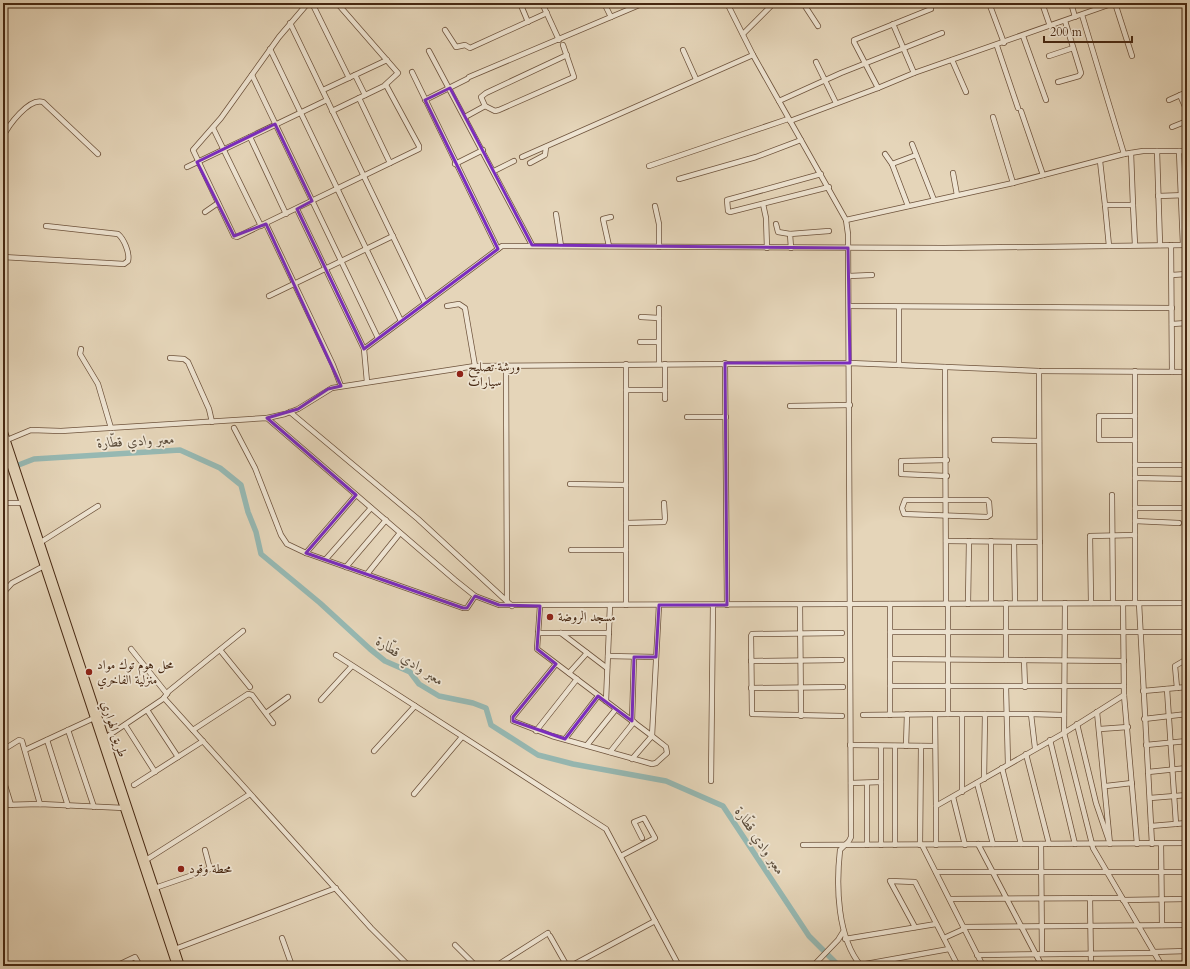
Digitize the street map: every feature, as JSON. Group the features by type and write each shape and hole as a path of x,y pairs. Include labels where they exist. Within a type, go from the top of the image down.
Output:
{"highway":[{"path":"3,429 6,445 16,476"},
{"name":"طريق الهواري","path":"16,476 23,503 44,566 105,738 181,966"},
{"name":"طريق الهواري","path":"16,476 41,542 83,676 94,718 176,966"}],"street":[{"path":"308,3 270,49 213,128 193,150 197,162 234,236 266,224 390,164 420,147 386,85"},
{"path":"312,3 349,78"},
{"path":"332,111 386,85 398,73 337,3"},
{"path":"520,3 528,22"},
{"path":"542,3 559,40"},
{"path":"604,3 611,17"},
{"path":"425,100 468,78 644,3"},
{"path":"727,3 753,55 846,220 849,276 850,363 851,837 840,851 840,890 843,932 846,941 860,965 949,949"},
{"path":"743,34 774,3"},
{"path":"803,3 818,26"},
{"path":"989,3 1004,43"},
{"path":"1042,3 1050,26"},
{"path":"1071,3 1075,17"},
{"path":"650,166 789,120 878,88 914,73 997,46 1082,15 1101,5 1115,3 1132,56"},
{"path":"878,88 864,64 854,40 931,9"},
{"path":"445,30 456,47 465,45 470,48 547,13"},
{"path":"1082,15 1124,154"},
{"path":"1058,82 1081,75 1065,21"},
{"path":"290,23 425,303"},
{"path":"893,24 914,73"},
{"path":"779,101 864,64 942,33"},
{"path":"1023,36 1046,100"},
{"path":"563,46 567,55 574,77 499,110 495,111 485,106 481,97 486,93 567,55"},
{"path":"997,46 1043,175"},
{"path":"1049,56 1073,48"},
{"path":"270,49 401,320"},
{"path":"683,50 696,79"},
{"path":"429,51 483,150 532,245"},
{"path":"522,157 753,55"},
{"path":"322,90 387,60"},
{"path":"952,60 966,92"},
{"path":"816,62 836,103"},
{"path":"412,72 455,164 498,248"},
{"path":"252,75 378,338"},
{"path":"355,75 364,95"},
{"path":"1169,100 1187,92"},
{"path":"1180,95 1187,111"},
{"path":"359,98 390,164"},
{"path":"187,167 327,100"},
{"path":"3,137 11,124 25,110 34,102 41,101 98,154"},
{"path":"465,117 485,106"},
{"path":"993,117 1013,183"},
{"path":"1172,127 1187,121"},
{"path":"213,128 261,226"},
{"path":"250,137 286,214"},
{"path":"679,179 756,157 801,140"},
{"path":"912,144 934,200"},
{"path":"530,163 545,155 546,146"},
{"path":"455,164 483,150"},
{"path":"1156,151 1160,245"},
{"path":"846,220 1013,183 1124,154 1156,151 1187,151"},
{"path":"364,349 502,246 848,248 1185,245 1179,151"},
{"path":"1131,153 1135,245"},
{"path":"885,154 892,164 908,206"},
{"path":"892,164 916,155"},
{"path":"494,171 514,161"},
{"path":"1100,161 1109,246"},
{"path":"953,173 957,195"},
{"path":"821,174 726,201 728,211 730,212 828,187"},
{"path":"1158,196 1187,195"},
{"path":"205,212 218,203"},
{"path":"763,204 766,218 766,248"},
{"path":"1105,205 1133,205"},
{"path":"655,206 659,224 659,247"},
{"path":"297,208 364,349 367,382"},
{"path":"556,214 562,246"},
{"path":"609,246 603,219 611,217"},
{"path":"266,224 333,365 341,386"},
{"path":"776,224 778,232 790,234 829,231"},
{"path":"3,257 124,264 128,262 129,257 124,243 118,234 46,226"},
{"path":"790,234 791,248"},
{"path":"269,296 393,236"},
{"path":"1172,245 1172,372"},
{"path":"1172,275 1187,274"},
{"path":"849,276 872,275"},
{"path":"447,306 460,304 466,308 475,366"},
{"path":"849,306 1172,308"},
{"path":"899,306 899,365"},
{"path":"659,308 659,364"},
{"path":"641,317 659,318"},
{"path":"1172,324 1187,323"},
{"path":"640,342 658,342"},
{"path":"80,349 80,354 98,384 110,428"},
{"path":"170,358 184,358 188,362 209,409 212,422"},
{"path":"6,445 31,430 61,431 267,418 290,412 306,405 328,389 475,366 850,363 1039,371 1187,372"},
{"path":"626,364 626,605"},
{"path":"665,364 665,399"},
{"path":"725,364 727,605"},
{"path":"506,365 507,601"},
{"path":"945,367 948,714"},
{"path":"1039,371 1040,603"},
{"path":"1135,371 1135,535 1137,603 1152,844"},
{"path":"626,390 665,390"},
{"path":"790,406 850,405"},
{"path":"290,412 418,519 512,606"},
{"path":"1135,416 1099,416 1099,440 1135,440"},
{"path":"687,417 726,417"},
{"path":"267,418 475,596 495,604 512,606 540,606 1187,603"},
{"path":"234,428 255,468 281,535 288,544 306,553 463,608 467,608 475,596"},
{"path":"994,440 1039,441"},
{"path":"947,460 901,461 902,474 947,476"},
{"path":"1135,465 1181,465"},
{"path":"1135,478 1187,479"},
{"path":"570,484 626,485"},
{"path":"306,553 356,495"},
{"path":"1112,495 1113,603"},
{"path":"905,500 946,500 987,500 989,502 990,515 987,517 904,514 902,508 905,500"},
{"path":"3,503 23,503"},
{"path":"626,523 664,522 664,503"},
{"path":"41,542 98,506"},
{"path":"326,560 371,508"},
{"path":"1135,508 1187,508"},
{"path":"346,567 386,520"},
{"path":"1135,521 1179,523"},
{"path":"367,574 400,533"},
{"path":"1091,603 1090,536 1135,535"},
{"path":"946,541 1040,542"},
{"path":"968,604 969,541"},
{"path":"991,541 992,604"},
{"path":"1014,542 1015,603"},
{"path":"571,550 626,550"},
{"path":"3,593 12,583 44,566"},
{"path":"1065,603 1063,661 1064,733 1092,844 1122,899 1162,966"},
{"path":"1123,603 1124,695 1128,727 1137,844"},
{"path":"800,604 801,716"},
{"path":"890,604 890,714"},
{"path":"1006,604 1006,660"},
{"path":"606,701 610,605"},
{"path":"632,759 652,736 659,605"},
{"path":"711,781 713,605"},
{"path":"540,606 537,649 666,747 667,753 656,763 652,764 536,731 512,720 556,664"},
{"path":"105,738 148,710 243,631"},
{"path":"890,632 1187,632"},
{"path":"561,633 607,668"},
{"path":"538,634 609,633"},
{"path":"842,633 751,634 751,688 752,712 754,715 842,716"},
{"path":"131,650 165,696 193,730 409,966"},
{"path":"220,650 250,687"},
{"path":"569,674 586,652"},
{"path":"336,656 605,828 679,966"},
{"path":"608,656 656,657"},
{"path":"610,752 633,721 634,656"},
{"path":"890,659 1124,661"},
{"path":"1177,688 1175,666 1187,659"},
{"path":"751,661 842,660"},
{"path":"1024,660 1025,687"},
{"path":"321,700 352,666"},
{"path":"536,731 577,679"},
{"path":"890,686 1124,686"},
{"path":"751,688 843,687"},
{"path":"1006,687 1008,764"},
{"path":"1143,691 1187,687"},
{"path":"1167,689 1176,824"},
{"path":"193,730 248,694 252,695 273,723"},
{"path":"936,806 978,783 1035,748 1064,733 1124,695"},
{"path":"565,739 598,696"},
{"path":"266,713 288,697"},
{"path":"374,751 415,706"},
{"path":"587,745 616,709"},
{"path":"148,710 178,757"},
{"path":"1097,712 1106,786 1110,844"},
{"path":"906,746 907,714"},
{"path":"935,714 936,845"},
{"path":"962,714 962,792"},
{"path":"984,778 985,714"},
{"path":"862,715 1031,714 1064,716"},
{"path":"1031,714 1035,748"},
{"path":"1144,719 1187,714"},
{"path":"24,750 94,718"},
{"path":"1077,724 1096,803 1110,844"},
{"path":"125,725 154,772"},
{"path":"1100,729 1128,727"},
{"path":"68,730 94,807"},
{"path":"414,794 462,737"},
{"path":"3,750 20,740 40,804"},
{"path":"47,740 68,806"},
{"path":"1050,740 1076,844"},
{"path":"134,785 203,741"},
{"path":"1146,745 1187,741"},
{"path":"850,745 935,746"},
{"path":"881,746 881,845"},
{"path":"895,746 895,845"},
{"path":"921,746 921,845 983,966"},
{"path":"1026,754 1049,844"},
{"path":"1002,768 1021,844"},
{"path":"1148,772 1187,768"},
{"path":"3,779 11,805"},
{"path":"850,783 881,782"},
{"path":"867,783 867,844"},
{"path":"978,783 994,844"},
{"path":"1106,786 1132,783"},
{"path":"146,860 250,794"},
{"path":"1150,798 1187,795"},
{"path":"953,797 965,844"},
{"path":"3,805 40,804 124,808"},
{"path":"621,856 655,838 644,818 633,820 642,838"},
{"path":"1151,826 1187,823"},
{"path":"803,844 936,845 1187,843"},
{"path":"978,844 1042,966"},
{"path":"1041,844 1042,954"},
{"path":"1161,844 1162,925"},
{"path":"155,888 210,869 205,850"},
{"path":"936,872 1187,872"},
{"path":"916,927 890,881 915,882 958,966"},
{"path":"176,949 336,888"},
{"path":"1090,898 1091,966"},
{"path":"950,899 1187,899"},
{"path":"571,966 655,920"},
{"path":"838,940 846,941 936,924"},
{"path":"944,938 964,928 1021,926 1187,925"},
{"path":"813,966 838,940 843,932"},
{"path":"496,966 549,934 567,966"},
{"path":"282,938 292,966"},
{"path":"455,945 476,966"},
{"path":"977,955 1154,953 1187,951"},
{"path":"116,966 135,957 140,966"}],"highlighted area":[{"path":"450,88 532,245 848,248 850,363 725,363 727,605 659,605 656,657 634,657 632,721 598,696 565,739 513,721 513,717 556,664 537,649 540,606 499,605 475,596 467,608 463,608 306,553 356,495 267,418 298,409 328,389 341,386 266,224 234,236 197,162 275,124 312,201 297,209 364,349 498,249 425,100"}],"waterway":[{"name":"معبر وادي قطّارة","path":"3,471 34,459 180,450 220,468 241,485 248,512 256,532 261,554 320,603 370,649 385,661 410,672 419,684 439,696 473,703 486,708 491,725 538,755 573,764 666,781 723,806 809,936 839,966"}],"place":[{"name":"ورشة تصليح سيارات","path":"460,374"},
{"name":"مسجد الروضة","path":"550,617"},
{"name":"محل هوم توك مواد منزلية الفاخري","path":"89,672"},
{"name":"محطة وقود","path":"181,869"}]}
